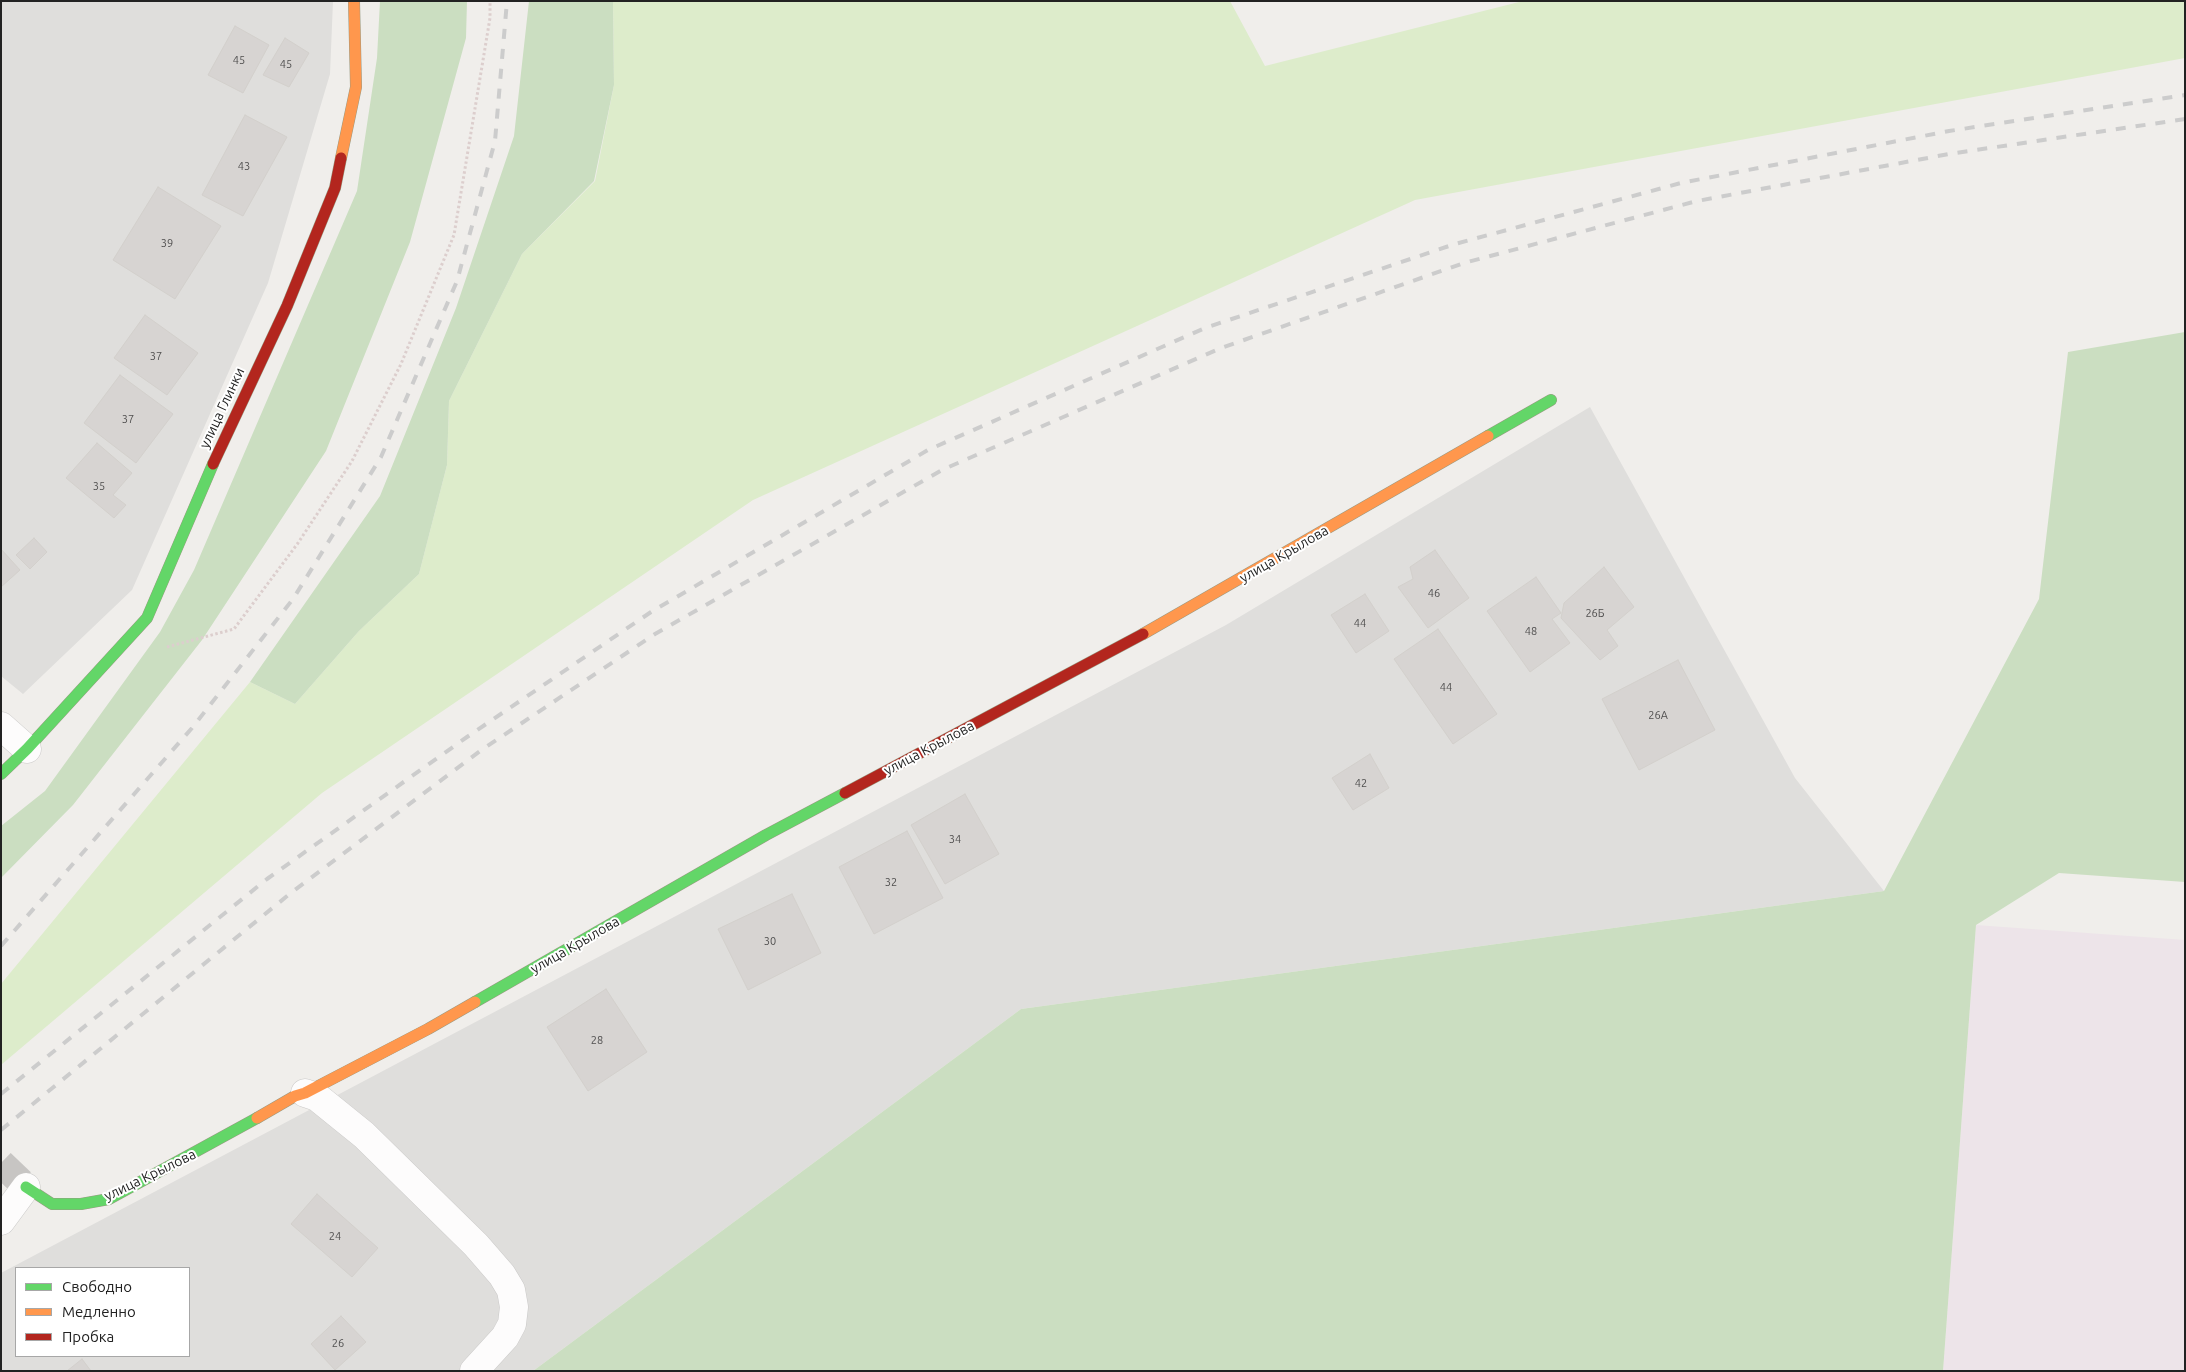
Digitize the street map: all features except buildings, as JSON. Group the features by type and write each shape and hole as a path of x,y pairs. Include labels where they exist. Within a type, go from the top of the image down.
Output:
{"street":[{"name":"улица Глинки","path":"1,774 27,749 147,618 201,490 287,306 335,188 356,87 354,1"},
{"name":"улица Крылова","path":"1,1221 26,1187 52,1204 81,1204 109,1199 243,1127 295,1096 305,1093 428,1029 766,835 1181,614 1551,400"},
{"path":"1,726 27,749"},
{"path":"305,1093 317,1097 364,1135 476,1245 502,1275 511,1290 514,1307 512,1324 505,1337 474,1371"}],"path":[{"path":"160,649 234,629 298,544 352,461 401,364 454,235 490,18 490,1"}],"shaded area":[{"path":"1,1 333,1 330,74 268,283 132,590 23,694 1,676"},
{"path":"1590,407 1795,778 1884,891 1021,1009 533,1371 1,1371 1,1273 1226,625"},
{"path":"1976,925 2185,940 2185,1371 1943,1371"}],"green space":[{"path":"380,1 467,1 466,38 410,242 326,451 202,640 73,805 1,878 1,826 45,791 160,632 194,570 357,191 377,58"},
{"path":"529,1 613,1 614,85 594,181 522,254 449,401 447,465 419,574 359,631 295,704 250,682 380,496 456,308 514,136"},
{"path":"613,1 1230,1 1265,66 1523,1 2185,1 2185,58 1415,200 753,500 322,793 1,1065 1,984 250,682 295,704 359,631 419,574 447,465 449,401 522,254 595,181 614,85"},
{"path":"2185,332 2185,882 2059,873 1976,925 1943,1371 533,1371 1021,1009 1884,891 2039,599 2068,352"}],"tunnel":[{"path":"1,1163 26,1187"}],"railway":[{"path":"1,946 192,728 293,599 381,457 457,281 495,141 507,1"},
{"path":"1,1094 267,879 467,737 651,612 928,450 1205,328 1455,244 1681,183 1949,131 2185,95"},
{"path":"1,1130 292,892 480,751 655,634 942,470 1221,348 1464,263 1697,201 1949,154 2185,119"}],"traffic: fast":[{"path":"1488,436 1551,400"},
{"path":"1,774 27,749 147,618 213,464"},
{"path":"475,1002 766,835 845,793"},
{"path":"26,1187 52,1204 81,1204 109,1199 257,1118"}],"traffic: slow":[{"path":"341,158 356,87 354,1"},
{"path":"1143,634 1488,436"},
{"path":"257,1118 295,1096 305,1093 428,1029 475,1002"}],"traffic: jam":[{"path":"213,464 287,306 335,188 341,158"},
{"path":"845,793 1143,634"}]}
